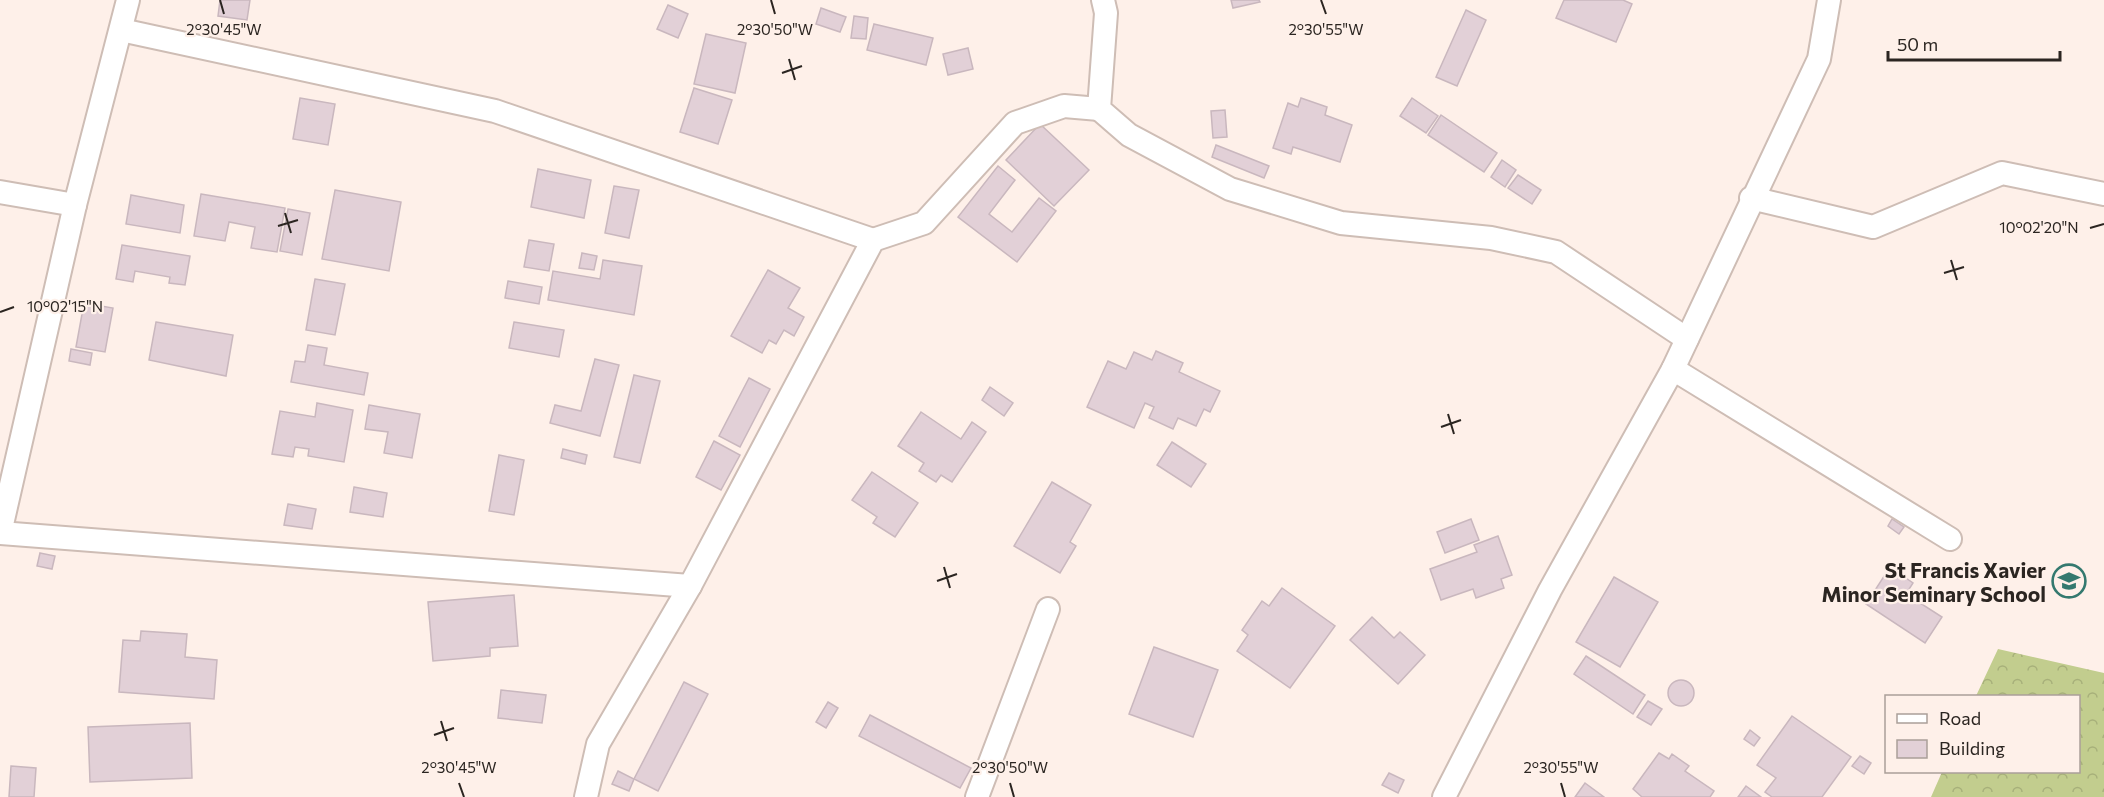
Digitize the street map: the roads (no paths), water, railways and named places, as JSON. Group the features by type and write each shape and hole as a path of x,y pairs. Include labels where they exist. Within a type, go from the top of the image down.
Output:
{"street":[{"path":"128,0 75,205 0,533 690,585"},
{"path":"1099,109 1106,13 1103,0"},
{"path":"1444,797 1550,590 1673,369 1751,198 1819,59 1830,0"},
{"path":"121,30 495,111 873,240 924,223 1014,123 1064,106 1099,109 1129,135 1230,189 1341,223 1491,238 1556,252 1687,339"},
{"path":"1751,198 1873,227 2002,173 2104,194"},
{"path":"0,192 75,205"},
{"path":"586,797 598,744 690,585 873,240"},
{"path":"1673,369 1950,539"},
{"path":"977,797 1048,609"}],"place":[{"name":"St Francis Xavier Minor Seminary School","path":"2069,581"}]}
